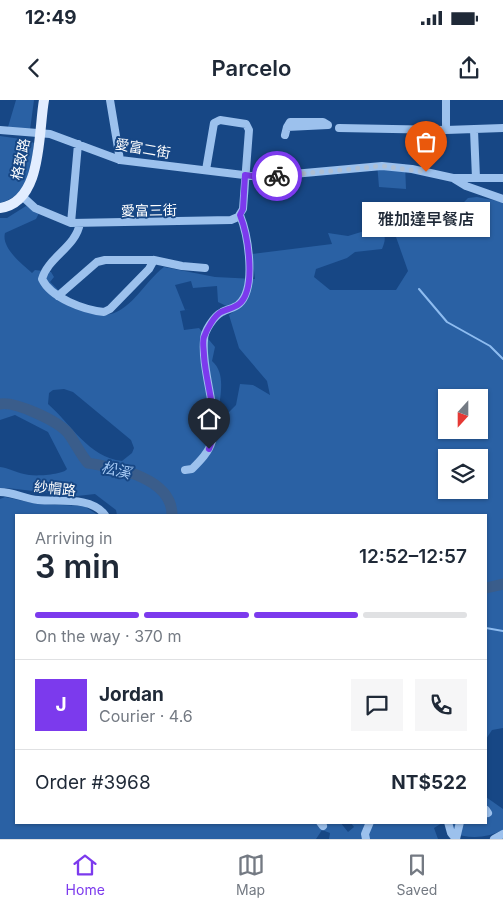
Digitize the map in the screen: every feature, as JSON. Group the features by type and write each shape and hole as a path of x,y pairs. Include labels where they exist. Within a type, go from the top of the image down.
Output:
{"main road":[{"name":"格致路","path":"0,208 9,206 22,197 31,185 44,100"}],"street":[{"path":"110,100 120,160"},
{"path":"446,100 446,130"},
{"path":"185,470 192,469 200,460 209,449 213,437 213,408 205,372 204,338 219,313 239,304 245,295 250,274 244,224 240,215 243,209 249,130 246,124 220,120 214,123 206,170"},
{"path":"338,128 446,130 503,128"},
{"name":"愛富二街","path":"0,130 50,134 120,160 260,177 382,166 412,169 453,178"},
{"path":"474,130 476,178"},
{"path":"78,144 74,237 44,271 42,279 46,287 58,296 104,312 110,309 150,269 154,260"},
{"path":"453,178 503,178"},
{"path":"453,178 466,186 503,199"},
{"name":"愛富三街","path":"22,197 35,208 76,223 230,220 240,215"},
{"path":"58,296 97,262 154,260 182,266 205,268"},
{"name":"紗帽路","path":"0,492 37,500 79,502 99,508 103,514"},
{"path":"366,839 365,834 369,824"},
{"path":"449,824 451,833 456,839"},
{"path":"456,839 460,824"},
{"path":"494,839 503,834"}],"shaded area":[{"path":"16,100 34,100 30,130 8,127"},
{"path":"0,136 28,140 34,143 32,163 27,180 18,194 0,203"},
{"path":"377,163 405,164 406,189 379,187"},
{"path":"477,197 503,202 503,728 492,730 487,738 487,514 117,514 116,510 95,494 77,496 7,488 0,489 0,467 34,475 54,474 67,469 48,432 15,415 0,420 0,218 7,218 26,206 39,213 36,219 5,233 6,244 9,250 32,273 35,270 51,272 54,277 50,282 74,305 102,315 122,309 164,267 215,277 255,279 252,254 332,244 328,233 348,236 371,229 380,229 384,234 385,241 382,249 355,252 347,258 316,269 314,277 330,290 396,290 408,271 396,237 387,227 387,217 403,210 429,208 456,210 468,198","holes":["191,281 193,288 217,286 218,302 235,310 229,315 239,348 267,381 270,395 253,385 240,384 236,405 229,412 219,407 220,376 212,361 215,347 199,328 184,330 180,311 192,309 185,310 175,285","64,389 73,392 131,440 134,448 132,453 122,461 99,453 81,438 48,404 49,393 53,390"]},
{"path":"5,497 37,504 84,506 96,514 15,514 15,824 342,824 348,832 354,827 352,824 440,824 434,828 438,839 329,839 330,833 322,830 316,839 0,839 0,499"},
{"path":"487,798 503,809 503,830 490,835 476,837 450,832 449,824 487,824"}],"waterway":[{"path":"419,289 447,322 490,346 503,359"},
{"name":"松溪","path":"0,404 16,406 36,413 63,428 88,463 127,472 153,483 170,502 172,514"},
{"name":"松溪","path":"487,588 503,584"},
{"path":"487,628 503,631"}],"way so far":[{"path":"277,176 382,166 426,172"}],"place":[{"name":"雅加達早餐店","path":"426,172"}],"route":[{"path":"209,449 214,428 213,408 211,408 205,372 204,338 219,313 239,304 245,295 250,274 244,224 240,215 243,209 245,175 260,177 277,176"}]}
